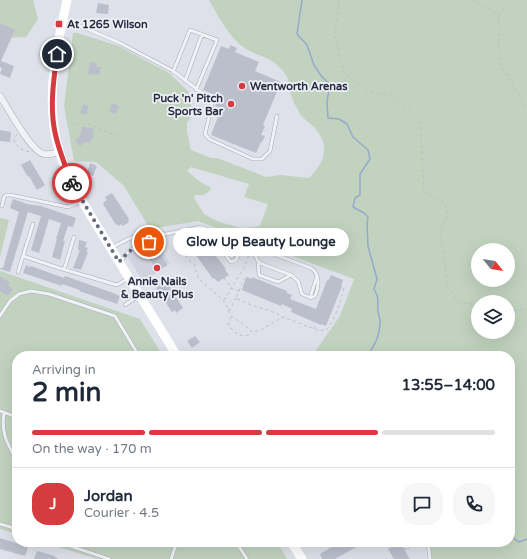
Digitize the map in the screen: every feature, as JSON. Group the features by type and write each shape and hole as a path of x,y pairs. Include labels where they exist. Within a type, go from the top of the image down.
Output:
{"main road":[{"path":"67,0 54,77 52,108 54,128 60,152 72,184 174,351"},
{"path":"294,547 302,559"}],"street":[{"path":"0,96 28,140 39,151 43,154 60,152"}],"lane":[{"path":"63,19 120,43 173,71 196,90 210,99 212,105 205,134 210,139 253,159 262,159 270,151 277,116"},
{"path":"173,71 190,30 217,40 196,90"},
{"path":"185,81 202,34"},
{"path":"2,206 6,195 68,207 82,201"},
{"path":"18,272 33,224"},
{"path":"119,262 129,251 140,244 155,240 166,234 202,227 311,268 318,275 315,296 312,298 302,294 298,281 291,275 258,261"},
{"path":"205,228 232,262 236,260 244,243"},
{"path":"111,248 137,235 153,232 166,234"},
{"path":"64,270 74,237"},
{"path":"250,245 258,261 259,275 278,282 291,275"},
{"path":"219,246 224,248 232,258"},
{"path":"23,256 64,270 117,285 129,278"},
{"path":"311,295 318,275"},
{"path":"0,316 10,301 19,294 31,291 49,294 116,316 136,351"},
{"path":"125,305 139,294"},
{"path":"0,411 12,415"},
{"path":"4,413 3,425 6,441 12,452"},
{"path":"0,524 12,528"},
{"path":"73,547 109,559"},
{"path":"171,559 175,547"},
{"path":"239,547 247,559"},
{"path":"429,547 430,559"}],"path":[{"path":"339,0 335,35 344,74 368,92 391,95 420,119 424,192 444,203 448,213 440,234 448,288 459,302 471,304"},
{"path":"473,0 499,15"},
{"path":"513,0 499,15 499,62 527,109"},
{"path":"76,125 82,123 89,124 105,132 120,136"},
{"path":"22,131 15,136 14,139 18,148 31,152 39,151"},
{"path":"190,240 183,247 186,257 194,264 197,276 224,300 230,315 252,332"},
{"path":"224,300 245,266 250,252 250,245"},
{"path":"224,278 232,288 239,291"},
{"path":"229,311 231,310 244,279"},
{"path":"236,298 249,305 267,310 314,329 324,331 330,327 344,286"},
{"path":"515,310 527,309"},
{"path":"232,317 228,324 235,332 242,336 248,336 252,332 261,330 283,317"},
{"path":"314,329 315,324"}],"shaded area":[{"path":"158,242 170,264 143,281 127,256 139,248"}],"green space":[{"path":"0,0 33,0 38,19 26,37 0,38"},
{"path":"209,0 527,0 527,559 432,559 428,547 515,547 515,351 316,351 340,316 354,279 198,221 150,229 124,186 96,162 74,161 64,106 73,33 77,33 119,46 169,73 188,91 193,114 187,123 187,132 191,150 211,158 217,158 266,177 280,175 309,178 315,172 322,160 324,154 323,141 314,127 298,110 291,95 288,81 284,72 272,61 248,50 233,38","holes":["191,167 249,184 244,197 268,204 260,226 242,228 219,222 204,214 194,198 195,195 204,195 211,189 187,171"]},
{"path":"0,218 9,220 0,257"},
{"path":"0,271 140,319 160,351 12,351 12,533 0,529"},
{"path":"58,547 280,547 287,559 97,559"}],"building":[{"path":"98,3 109,5 108,14 96,13"},
{"path":"0,23 15,30 1,61 14,66 10,78 0,74 2,68 0,67"},
{"name":"Wentworth Arenas","path":"230,45 237,48 235,52 259,62 255,71 281,82 263,125 265,126 261,135 265,136 256,153 211,135 221,109 215,106 219,97 203,90 221,46 229,49"},
{"path":"90,62 97,63 96,67 101,67 99,75 88,74"},
{"path":"112,103 119,106 116,114 109,112"},
{"path":"83,104 89,106 86,115 80,113"},
{"path":"82,126 94,129 94,133 90,143 85,142 80,146 75,140 80,136"},
{"path":"0,130 11,132 10,142 0,141"},
{"path":"30,160 45,185 37,190 21,165"},
{"path":"90,163 97,166 93,176 87,173"},
{"path":"112,193 129,219 129,222 123,226 121,224 119,226 117,224 116,225 103,204 107,200 105,197"},
{"path":"13,199 27,204 41,206 76,218 73,227 68,226 63,241 65,241 60,260 52,257 61,223 49,219 39,253 31,250 41,216 28,212 10,272 0,269 3,268 19,212 10,208"},
{"path":"199,235 229,275 218,282 214,278 213,279 188,244"},
{"path":"79,240 87,242 85,247 88,248 86,252 88,252 81,270 73,268 80,250 78,250"},
{"path":"156,246 167,265 157,271 146,253"},
{"path":"26,265 64,278 65,276 120,296 117,304 62,284 62,286 23,273"},
{"path":"331,275 343,280 326,326 291,312 292,309 282,304 281,306 242,290 246,277 252,279 252,277 287,291 287,293 292,295 290,299 316,309 327,280 328,281"},
{"path":"0,276 10,283 8,286 13,289 8,296 0,291"},
{"path":"165,279 183,308 176,313 175,310 172,312 156,288 160,285 159,283"},
{"path":"195,336 200,342 192,348 187,341"},
{"path":"0,538 12,542 12,547 28,547 25,556 0,549"},
{"path":"332,547 356,547 335,559 322,559 320,554"},
{"path":"391,547 403,547 410,559 394,559 388,549"},
{"path":"37,551 55,556 59,559 34,559"}],"waterway":[{"path":"302,0 297,34 307,45 314,65 322,77 330,84 327,102 328,118 339,119 347,124 353,137 368,150 370,159 360,174 360,195 355,198 353,207 368,217 368,246 377,279 374,289 378,298 380,327 376,341 371,351"},
{"path":"515,539 519,542 527,539"}],"way so far":[{"path":"72,183 119,262 129,251 140,244 149,242"}],"place":[{"name":"At 1265 Wilson","path":"59,24"},
{"name":"Wentworth Arenas","path":"242,86"},
{"name":"Puck 'n' Pitch Sports Bar","path":"231,104"},
{"name":"Glow Up Beauty Lounge","path":"149,242"},
{"name":"Annie Nails & Beauty Plus","path":"157,268"}],"route":[{"path":"57,54 53,83 52,108 54,128 60,152 72,183"}]}
